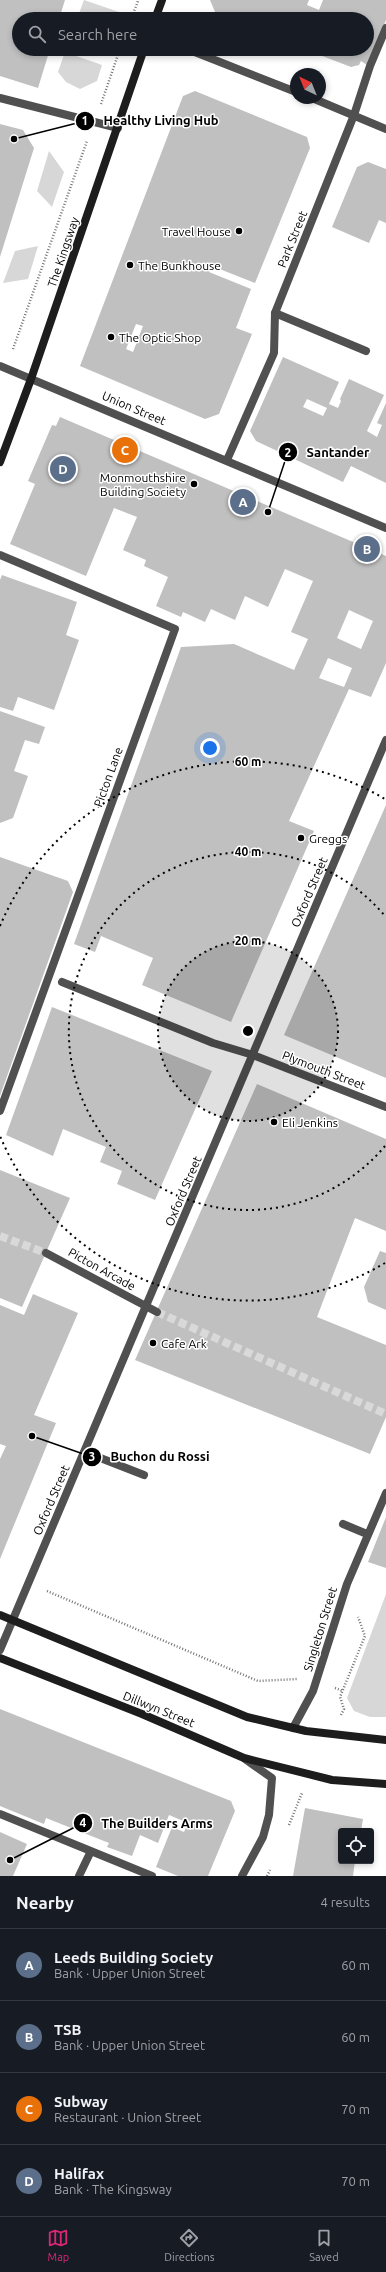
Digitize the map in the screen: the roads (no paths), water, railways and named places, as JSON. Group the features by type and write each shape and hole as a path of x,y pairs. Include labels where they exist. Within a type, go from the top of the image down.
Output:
{"street":[{"path":"158,12 162,0"},
{"name":"Park Street","path":"227,460 274,353 275,313 354,115 370,66 386,28"},
{"name":"The Kingsway","path":"0,462 31,379 142,56"},
{"path":"205,56 290,90"},
{"path":"0,98 118,128"},
{"path":"326,104 386,129"},
{"path":"275,313 366,351"},
{"name":"Union Street","path":"3,367 386,528"},
{"name":"Picton Lane","path":"0,555 175,629 0,1111"},
{"name":"Oxford Street","path":"0,1650 147,1308 386,740"},
{"name":"Plymouth Street","path":"62,982 213,1043 253,1055 386,1107"},
{"name":"Picton Arcade","path":"46,1252 147,1308 157,1312"},
{"path":"85,1452 144,1475"},
{"name":"Singleton Street","path":"293,1728 314,1691 347,1584 367,1534 386,1493"},
{"path":"343,1524 367,1534"},
{"path":"0,1615 247,1717 293,1728 386,1740"},
{"name":"Dillwyn Street","path":"0,1658 142,1714 244,1758 332,1780 386,1784"},
{"path":"242,1876 263,1837 269,1815 272,1778 244,1758"},
{"path":"0,1814 152,1876"},
{"path":"79,1876 90,1851"}],"tunnel":[{"path":"0,1236 46,1253"},
{"path":"157,1312 386,1414"}],"place":[{"name":"Healthy Living Hub","path":"14,139"},
{"name":"Travel House","path":"239,231"},
{"name":"The Bunkhouse","path":"130,265"},
{"name":"The Optic Shop","path":"111,337"},
{"name":"Subway","path":"125,450"},
{"name":"Halifax","path":"63,469"},
{"name":"Monmouthshire Building Society","path":"194,484"},
{"name":"Leeds Building Society","path":"243,502"},
{"name":"Santander","path":"268,512"},
{"name":"TSB","path":"367,549"},
{"name":"Greggs","path":"301,838"},
{"name":"Eli Jenkins","path":"274,1122"},
{"name":"Cafe Ark","path":"153,1343"},
{"name":"Buchon du Rossi","path":"32,1436"},
{"name":"The Builders Arms","path":"10,1860"}]}
